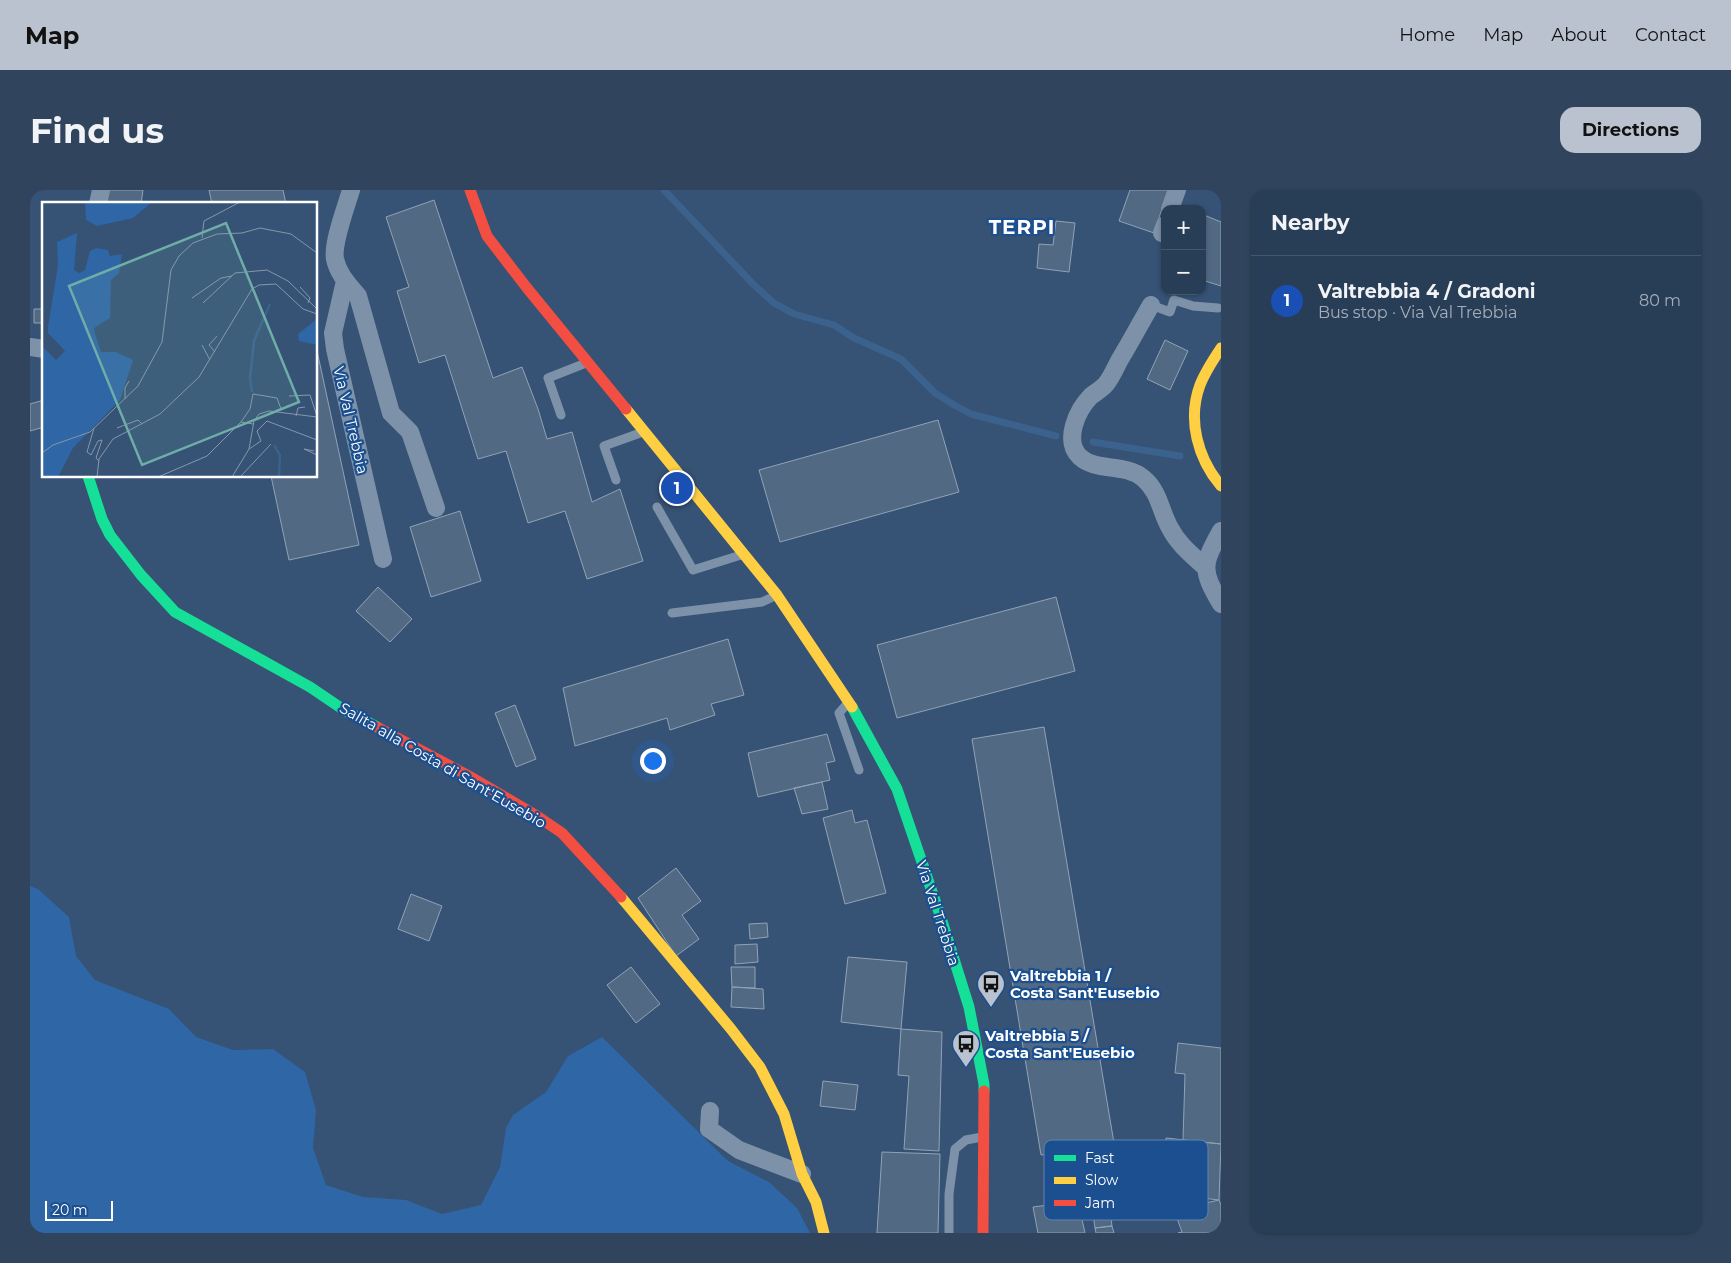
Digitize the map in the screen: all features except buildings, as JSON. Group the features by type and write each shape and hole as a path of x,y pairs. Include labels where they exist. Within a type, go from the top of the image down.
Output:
{"street":[{"path":"351,190 336,245 335,257 338,268 358,296 391,413 410,432 436,508"},
{"name":"Via Val Trebbia","path":"470,190 487,236 777,596 849,701 896,789 941,918 969,1008 984,1084 983,1233"},
{"path":"1171,205 1177,190"},
{"name":"Via Val Trebbia","path":"346,281 334,333 335,349 383,559"},
{"path":"1151,305 1106,385 1091,397 1078,415 1074,424 1073,448 1087,462 1123,468 1142,477 1156,494 1169,528 1177,539 1205,567 1211,587 1221,604"},
{"path":"1221,348 1204,376 1197,396 1195,418 1198,444 1204,463 1212,477 1221,486"},
{"name":"Salita alla Costa di Sant'Eusebio","path":"89,478 102,519 110,534 141,575 175,612 310,687 344,710 469,776 537,816 562,834 582,853 643,922 760,1068 784,1114 802,1174 816,1202 824,1233"},
{"path":"1205,567 1210,550 1221,531"},
{"path":"710,1111 709,1129 739,1150 802,1174"}],"lane":[{"path":"1151,305 1170,312 1174,300 1193,306 1218,308"},
{"path":"561,415 548,378 588,363"},
{"path":"616,480 604,446 644,431"},
{"path":"657,507 693,570 744,554"},
{"path":"672,613 762,602 777,596"},
{"path":"849,701 839,713 859,770"},
{"path":"950,1233 949,1194 955,1150 966,1140 985,1137"}],"shaded area":[{"path":"30,886 38,889 69,917 76,956 95,980 169,1009 196,1037 233,1050 273,1049 305,1072 316,1110 313,1148 326,1185 363,1197 406,1200 442,1214 481,1205 500,1167 506,1128 513,1115 546,1092 568,1056 602,1037 728,1161 769,1182 797,1208 810,1233 30,1233"}],"waterway":[{"path":"664,190 754,285 774,303 794,314 834,325 854,338 901,359 935,393 971,414 1056,436"},
{"path":"1093,442 1180,456"}],"traffic: fast":[{"path":"89,478 102,519 110,535 141,575 175,612 310,687 344,710 377,727"},
{"path":"852,707 897,789 969,1007 984,1091"}],"traffic: slow":[{"path":"1221,348 1200,385 1196,398 1195,412 1195,425 1201,451 1206,464 1221,486"},
{"path":"626,409 777,595 852,707"},
{"path":"621,897 731,1029 760,1067 784,1114 802,1174 816,1202 824,1233"}],"traffic: jam":[{"path":"470,190 487,236 626,409"},
{"path":"377,727 469,776 562,833 621,897"},
{"path":"983,1233 984,1091"}],"place":[{"name":"Valtrebbia 4 / Gradoni","path":"677,488"},
{"name":"Valtrebbia 1 / Costa Sant'Eusebio","path":"991,1008"},
{"name":"Valtrebbia 5 / Costa Sant'Eusebio","path":"966,1068"}],"district":[{"name":"TERPI","path":"1022,227"}]}
